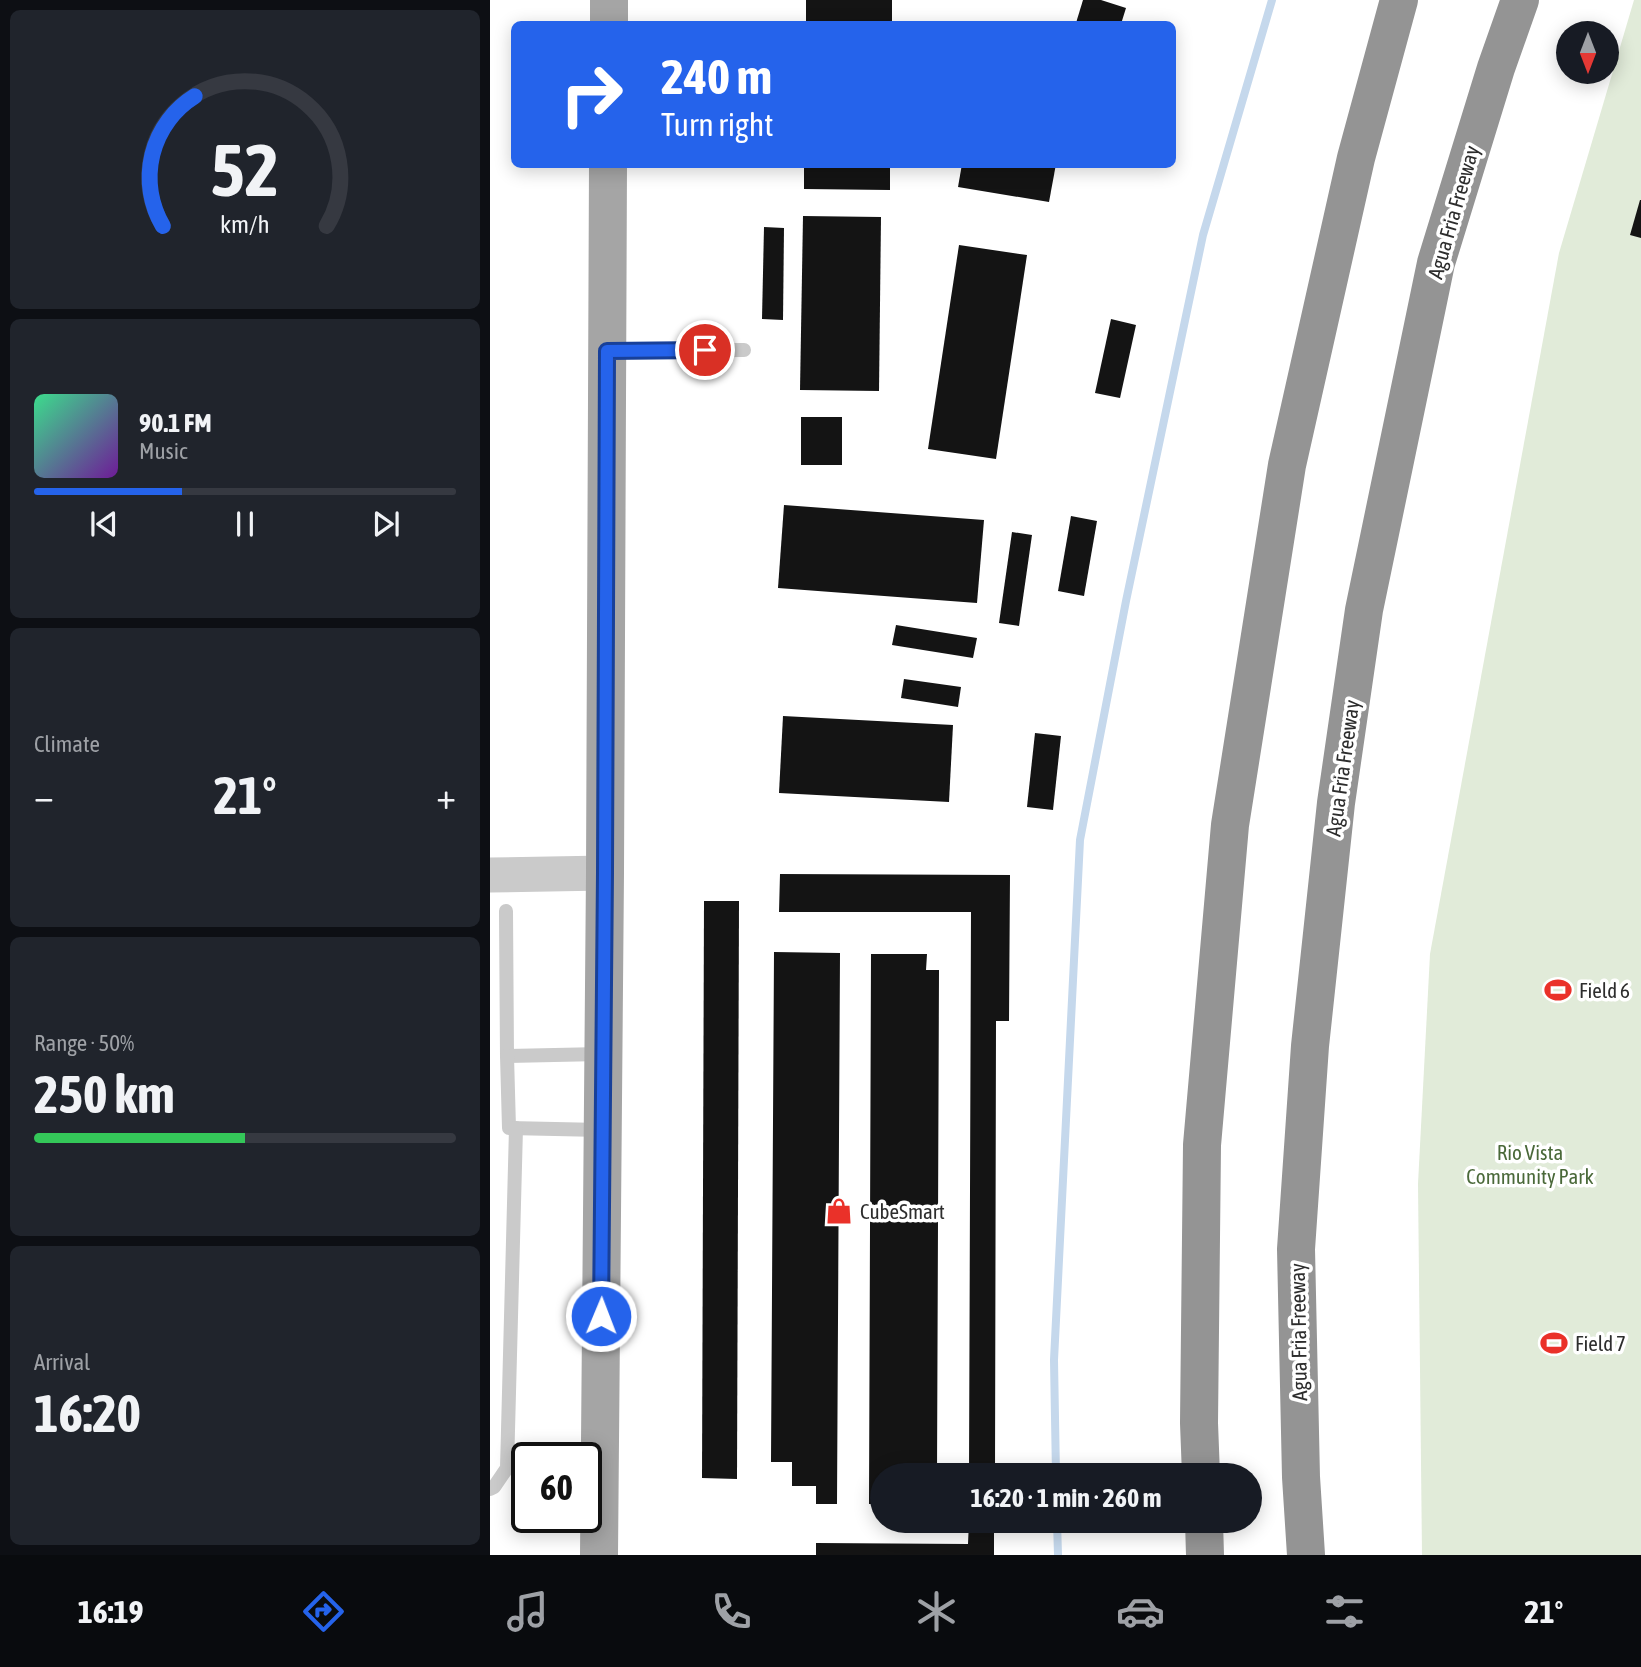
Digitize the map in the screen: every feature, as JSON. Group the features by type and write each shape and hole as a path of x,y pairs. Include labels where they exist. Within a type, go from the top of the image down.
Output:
{"highway":[{"path":"1201,1463 1202,1144 1230,825 1287,465 1356,158 1399,0"},
{"name":"Agua Fria Freeway","path":"1306,1555 1301,1477 1296,1249 1310,1045 1336,803 1364,610 1436,263 1496,68 1520,0"},
{"path":"1204,1533 1205,1555"}],"main road":[{"path":"609,0 609,21"},
{"path":"599,1555 608,168"}],"street":[{"path":"490,875 605,873"}],"lane":[{"path":"607,351 744,350"},
{"path":"506,911 509,1128 602,1130"},
{"path":"507,1056 603,1054"},
{"path":"490,1489 507,1468 516,1128"}],"green space":[{"name":"Rio Vista Community Park","path":"1634,0 1641,0 1641,1555 1422,1555 1418,1184 1430,954 1559,253 1609,84 1619,84 1619,51"}],"building":[{"path":"806,0 892,0 892,21 806,21"},
{"path":"1083,0 1101,0 1126,8 1122,21 1077,21"},
{"path":"804,168 890,168 890,190 804,189"},
{"path":"961,168 1055,168 1049,202 958,187"},
{"path":"1641,200 1641,238 1630,235"},
{"path":"803,216 881,217 879,391 800,390"},
{"path":"764,227 784,228 783,320 762,319"},
{"path":"959,245 1027,255 996,459 928,449"},
{"path":"1111,319 1136,325 1120,398 1095,393"},
{"path":"801,417 842,417 842,465 801,465"},
{"path":"784,505 984,520 977,603 778,588"},
{"path":"1071,516 1097,521 1084,596 1058,591"},
{"path":"1012,532 1032,535 1019,626 999,623"},
{"path":"896,625 977,638 973,658 892,645"},
{"path":"904,679 961,687 958,707 901,698"},
{"path":"783,716 953,725 949,802 779,793"},
{"path":"1035,733 1061,736 1053,810 1027,807"},
{"path":"780,874 1010,875 1009,1021 996,1021 995,1463 969,1463 971,912 779,912"},
{"path":"704,901 739,901 737,1479 702,1478"},
{"path":"774,952 840,953 837,1504 816,1504 816,1486 792,1486 792,1462 771,1462"},
{"path":"871,954 927,954 926,970 939,970 937,1463 870,1463 869,1504"},
{"path":"968,1533 994,1533 994,1555 816,1555 816,1543 968,1544"}],"waterway":[{"path":"1056,1463 1054,1360 1080,840 1126,601 1203,235 1272,0"},
{"path":"1057,1533 1058,1555"}],"place":[{"name":"Field 6","path":"1558,990"},
{"name":"CubeSmart","path":"839,1211"},
{"name":"Field 7","path":"1554,1343"}],"route":[{"path":"601,1316 607,351 705,350"}]}
